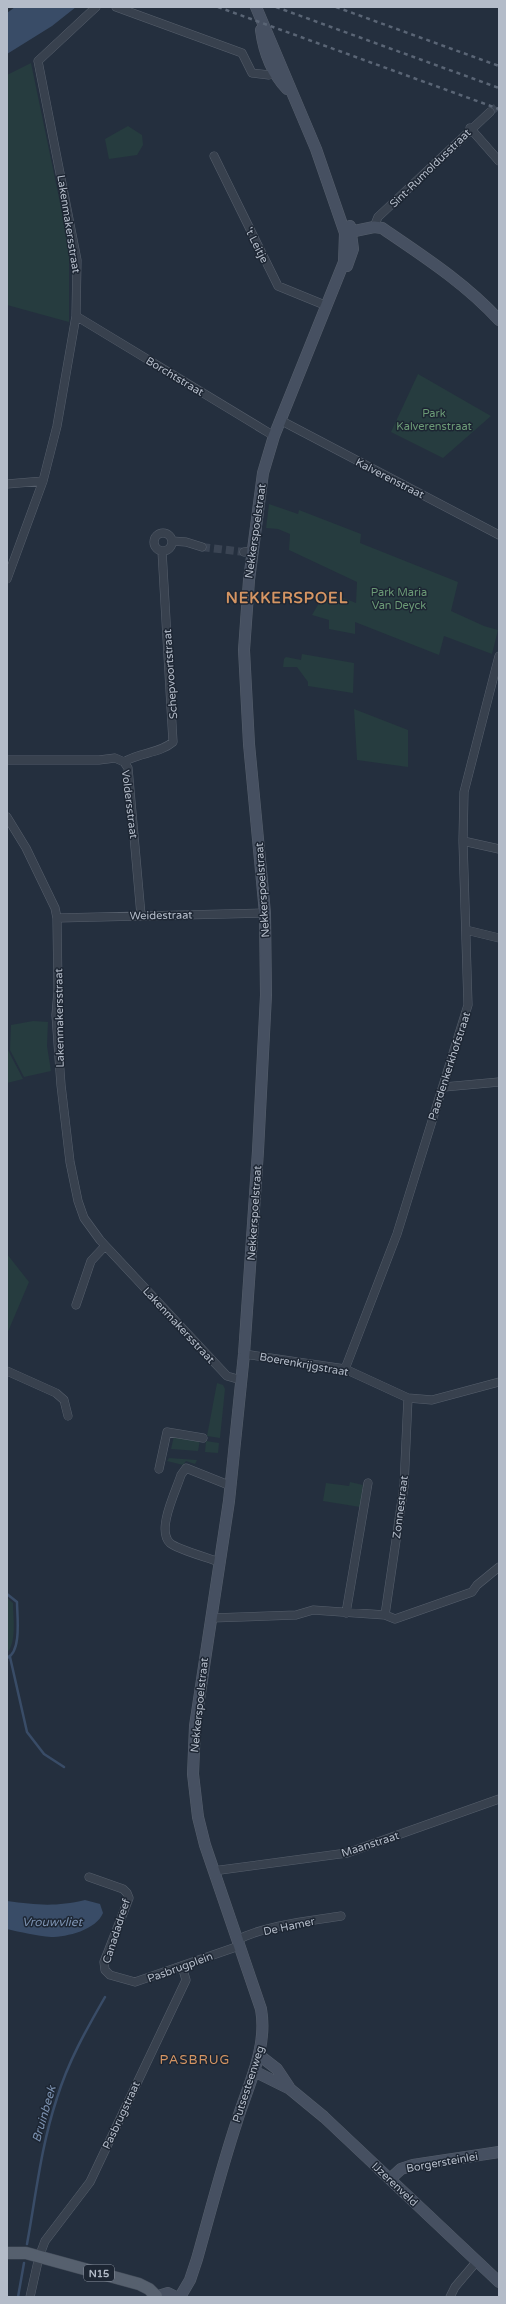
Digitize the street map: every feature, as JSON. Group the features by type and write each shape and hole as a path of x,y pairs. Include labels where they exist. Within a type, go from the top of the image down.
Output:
{"main road":[{"name":"Nekkerspoelstraat","path":"213,1871 198,1817 193,1774 195,1726 231,1486 244,1354 258,1151 266,995 265,913 249,744 244,650 248,551 260,492 274,436 344,262 349,233 316,149 292,94 278,71 258,11"},
{"path":"349,233 374,227 382,228 428,259 472,293 499,320"},
{"name":"Putsesteenweg","path":"180,2297 190,2280 259,2055 263,2031 261,2009 213,1871"},
{"name":"IJzerenveld","path":"259,2055 278,2069 290,2089"},
{"name":"IJzerenveld","path":"254,2070 290,2089 390,2179 499,2282"},
{"name":"Borgersteinlei","path":"390,2179 401,2169 413,2165 499,2152"},
{"name":"N15","path":"7,2253 26,2253 139,2284 149,2289 156,2297 168,2293 176,2297"}],"street":[{"name":"Lakenmakersstraat","path":"7,579 43,480 57,426 76,316 77,260 38,61 96,7"},
{"path":"116,7 242,53 252,73 269,75 278,71"},
{"name":"Sint-Rumoldusstraat","path":"374,227 378,217 470,128 490,112"},
{"path":"470,128 499,161"},
{"name":"'t Leitje","path":"214,156 278,286 327,306"},
{"name":"Borchtstraat","path":"76,316 274,436"},
{"name":"Kalverenstraat","path":"280,420 499,535"},
{"path":"7,484 43,480"},
{"name":"Schepvoortstraat","path":"124,762 133,756 165,749 173,742 162,551 154,546 153,540 156,535 162,532 168,533 172,541 186,542 202,547"},
{"path":"162,551 170,548 172,541"},
{"name":"Paardenkerkhofstraat","path":"345,1369 396,1234 427,1134 444,1087 468,1005 463,841 464,792 499,656"},
{"name":"Voldersstraat","path":"7,760 99,760 115,758 124,762 128,768 141,915"},
{"name":"Lakenmakersstraat","path":"7,817 26,848 55,908 58,991 57,1023 61,1085 70,1162 78,1201 84,1218 105,1246 227,1376 241,1380"},
{"path":"463,841 499,849"},
{"name":"Weidestraat","path":"56,918 265,913"},
{"path":"466,930 499,938"},
{"path":"444,1087 499,1082"},
{"path":"76,1305 91,1261 105,1246"},
{"name":"Boerenkrijgstraat","path":"244,1354 345,1369 408,1398 432,1400 499,1382"},
{"path":"7,1371 56,1393 64,1400 68,1416"},
{"name":"Zonnestraat","path":"385,1615 404,1486 408,1398"},
{"path":"159,1469 167,1432 203,1438"},
{"path":"219,1562 170,1543 164,1535 164,1525 181,1475 186,1468 231,1486"},
{"path":"346,1613 368,1483"},
{"path":"211,1618 296,1615 313,1610 385,1615 395,1619 472,1592 477,1585 499,1567"},
{"name":"Maanstraat","path":"213,1871 347,1853 499,1799"},
{"name":"Canadadreef","path":"89,1877 127,1893 129,1898 126,1909 104,1962 105,1970 120,1978"},
{"name":"De Hamer","path":"238,1943 246,1935 289,1925 341,1916"},
{"name":"Pasbrugplein","path":"120,1978 135,1982 182,1966 238,1943"},
{"name":"Pasbrugstraat","path":"30,2297 39,2257 45,2241 90,2182 186,1980 182,1966"},
{"path":"450,2297 455,2287 477,2261"}],"green space":[{"path":"31,63 69,246 69,322 7,305 7,75"},
{"path":"128,126 142,135 143,145 137,155 109,159 105,139"},
{"name":"Park Kalverenstraat","path":"418,374 491,416 443,458 391,432"},
{"name":"Park Maria Van Deyck","path":"269,504 298,514 299,510 361,534 360,543 458,582 451,611 484,626 498,630 492,654 444,636 439,655 355,622 355,634 329,629 329,620 312,615 326,591 356,603 357,582 289,550 290,534 278,529 266,528"},
{"path":"302,654 354,663 353,693 308,686 308,682 297,667 283,667 284,659 286,657 301,660"},
{"path":"354,709 408,730 408,767 357,760"},
{"path":"33,1021 48,1022 47,1046 51,1071 24,1077 10,1050 11,1025"},
{"path":"7,1022 8,1050 23,1079 7,1083"},
{"path":"7,1254 29,1282 7,1334"},
{"path":"217,1383 223,1385 225,1389 220,1438 207,1436"},
{"path":"174,1436 200,1440 198,1451 171,1449"},
{"path":"206,1441 219,1443 218,1453 205,1452"},
{"path":"169,1458 197,1460 195,1464 186,1461 183,1465 167,1461"},
{"path":"350,1482 363,1485 360,1507 323,1501 326,1483 349,1486"},
{"path":"7,1598 13,1603 14,1629 12,1643 7,1653"}],"water":[{"path":"15,7 76,7 52,26 7,54 7,13"},
{"name":"Vrouwvliet","path":"85,1900 100,1904 103,1913 94,1924 73,1934 51,1937 7,1929 7,1901 46,1905 64,1904"}],"waterway":[{"path":"7,1594 17,1602 18,1624 15,1649 7,1658"},
{"path":"10,1657 27,1732 44,1754 64,1767"},
{"name":"Bruinbeek","path":"27,2244 39,2171 51,2116 61,2085 72,2059 105,1997"},
{"name":"Bruinbeek","path":"18,2297 24,2263"}],"tunnel":[{"path":"490,112 499,105"},
{"path":"202,547 244,552"}],"railway":[{"path":"218,7 499,109"},
{"path":"276,7 499,88"},
{"path":"336,7 499,66"}],"district":[{"name":"NEKKERSPOEL","path":"287,598"},
{"name":"PASBRUG","path":"195,2059"}]}
